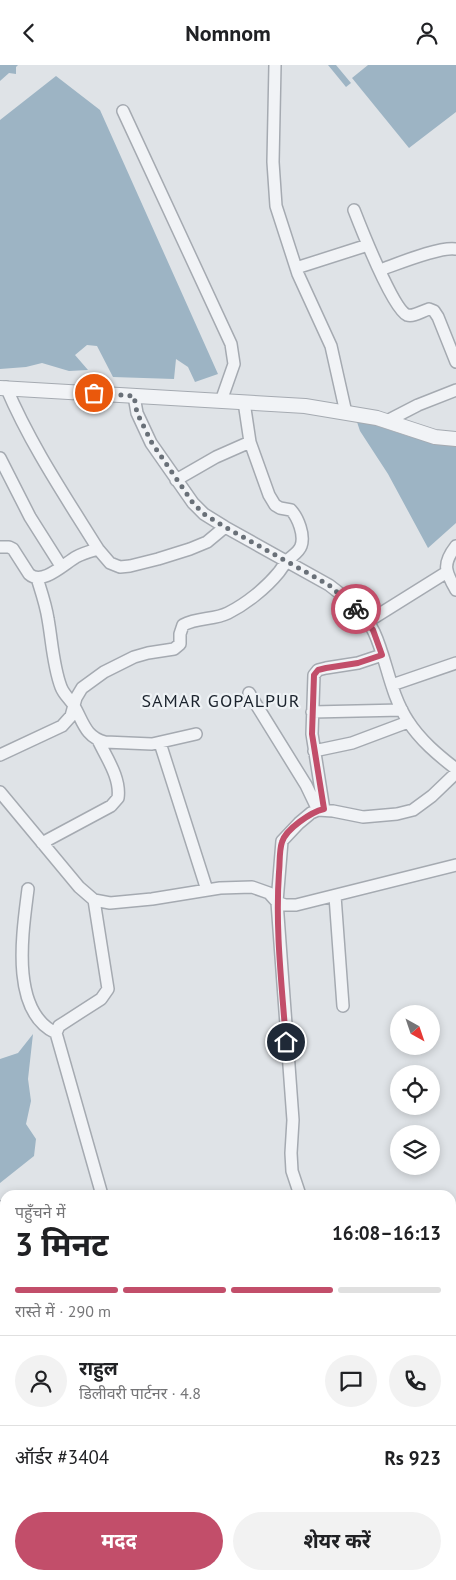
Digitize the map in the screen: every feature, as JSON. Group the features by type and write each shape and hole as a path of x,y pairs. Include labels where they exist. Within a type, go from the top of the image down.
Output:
{"street":[{"path":"275,65 274,195 296,268 331,346 346,413"},
{"path":"122,111 231,344 234,364 220,401"},
{"path":"354,211 397,305 405,314 414,315 429,309 434,311 456,362"},
{"path":"296,268 368,245"},
{"path":"380,269 440,250 456,249"},
{"path":"3,388 305,407 387,421 435,437 456,439"},
{"path":"3,388 39,453 98,549 110,563 120,567 130,566 190,549 206,542 225,527"},
{"path":"387,421 418,405 456,390"},
{"path":"134,396 137,413 144,429 176,480 204,514 329,585 340,593 367,622 373,630 392,685 408,722 427,745 456,771 422,804 407,812 363,817 321,810 311,813 282,841 277,902 293,1120 292,1171 298,1190"},
{"path":"0,755 62,725 71,716 73,705 82,689 104,672 134,657 178,648 183,625 196,619 218,617 234,610 279,572 286,561 299,550 302,545 301,530 291,510 280,508 272,502 250,441 244,402"},
{"path":"176,480 216,457 250,441"},
{"path":"0,458 3,470 30,517 62,566"},
{"path":"456,546 446,563 447,572 456,590"},
{"path":"0,547 13,549 30,574 37,578 47,575 77,557 98,549"},
{"path":"367,622 447,572"},
{"path":"37,578 48,615 57,675 64,693 73,705 85,728 98,740 118,786 118,798 111,806 42,843"},
{"path":"321,810 312,734 313,679 318,670 358,663 382,655"},
{"path":"392,685 456,663"},
{"path":"249,693 321,810"},
{"path":"312,711 402,710"},
{"path":"314,751 352,743 408,722"},
{"path":"98,740 127,743 160,743 196,734"},
{"path":"160,743 207,889"},
{"path":"0,792 79,887 94,900 104,902 130,902 220,887 252,887 269,893 277,902 285,905 296,905 456,865"},
{"path":"28,889 21,947 27,993 35,1016 40,1024 56,1033"},
{"path":"335,896 343,1006"},
{"path":"94,900 108,989 101,999 59,1026 56,1033 101,1190"}],"water":[{"path":"0,65 18,65 16,67 16,74 9,73 0,81"},
{"path":"328,65 336,65 351,83 346,87"},
{"path":"368,65 456,65 456,112 409,148 352,78"},
{"path":"56,76 100,110 218,374 195,382 188,367 176,359 174,379 113,377 97,346 87,345 75,355 88,370 69,371 42,363 26,367 0,369 0,120"},
{"path":"356,419 411,437 456,447 456,523 428,548 388,474 360,431"},
{"path":"33,1034 28,1079 31,1101 26,1124 36,1139 34,1156 0,1183 0,1059 18,1053"}],"way so far":[{"path":"94,393 134,396 137,413 152,443 183,490 204,514 329,585 356,609"}],"district":[{"name":"SAMAR GOPALPUR","path":"221,701"}],"route":[{"path":"286,1042 277,902 281,847 285,837 299,823 311,813 324,809 312,734 314,675 318,670 358,663 382,655 373,630 356,609"}]}
